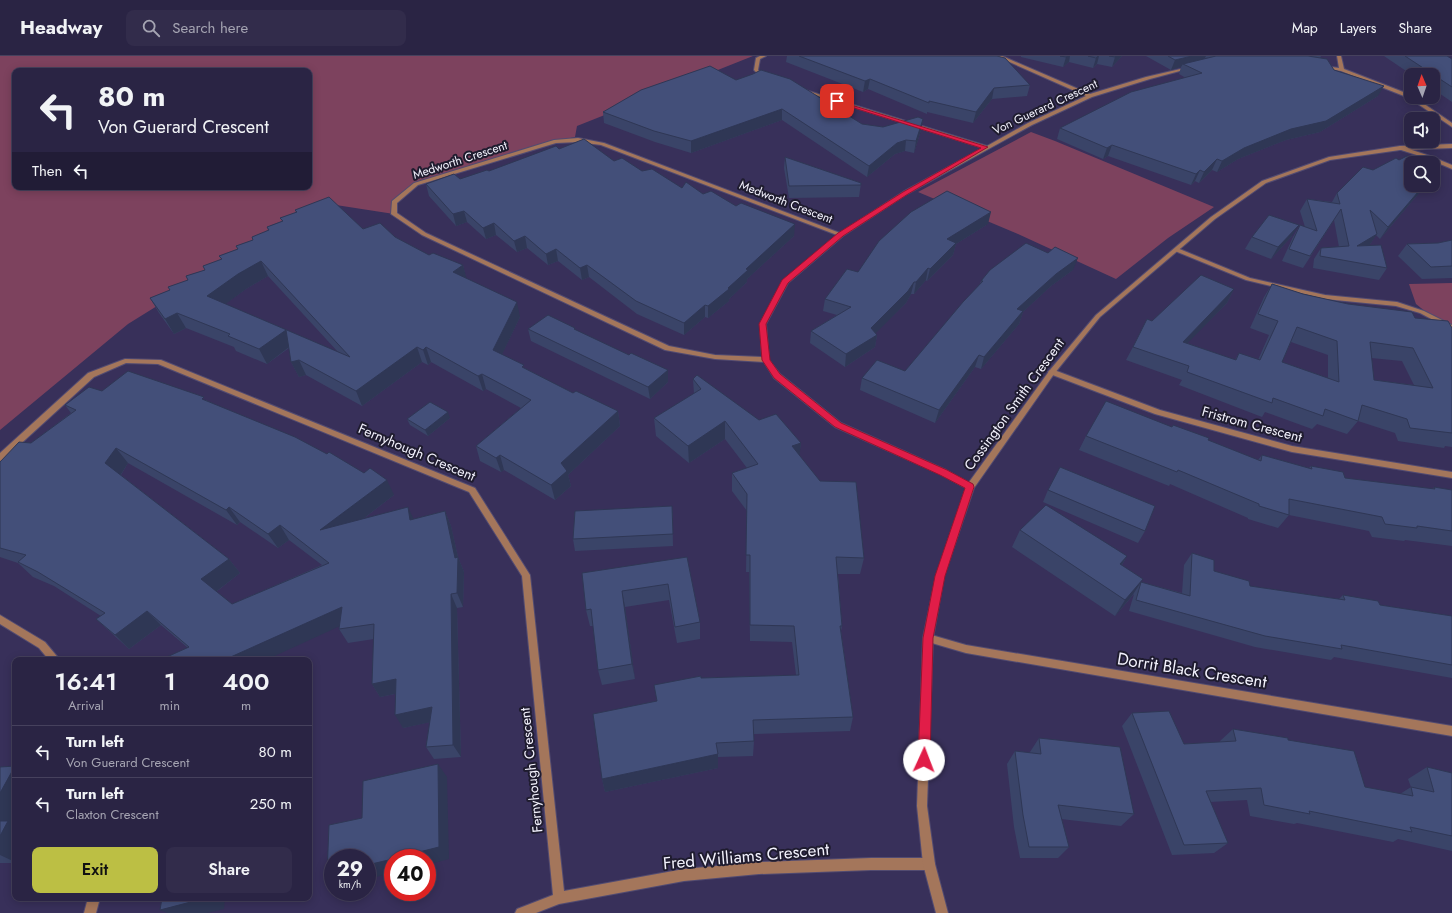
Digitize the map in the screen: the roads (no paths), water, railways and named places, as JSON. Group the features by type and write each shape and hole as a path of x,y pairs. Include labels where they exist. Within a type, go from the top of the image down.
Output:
{"street":[{"path":"764,56 758,58 756,70 763,78 770,80"},
{"path":"998,56 1090,96"},
{"path":"1339,56 1342,70"},
{"name":"Von Guerard Crescent","path":"766,360 763,324 785,282 841,235 905,193 1030,124 1090,96 1148,78 1197,67"},
{"path":"1318,67 1342,70 1404,93"},
{"path":"800,89 986,147"},
{"path":"1421,104 1452,125"},
{"name":"Medworth Crescent","path":"766,360 715,357 667,348 424,234 394,214 394,202 416,184 556,141 578,140 602,144 841,235"},
{"name":"Cossington Smith Crescent","path":"942,913 929,864 922,806 928,638 940,576 970,487 1052,372 1098,316 1213,218 1264,182 1329,159 1400,148 1452,146"},
{"path":"1400,148 1452,167"},
{"path":"1177,250 1248,280 1326,297 1397,304 1422,312 1452,328"},
{"path":"766,360 777,376 838,425 943,472 970,487"},
{"name":"Fernyhough Crescent","path":"0,458 91,374 125,361 159,362 472,490 526,575 559,898"},
{"name":"Fristrom Crescent","path":"1052,372 1158,412 1292,449 1452,475"},
{"path":"0,618 42,645 52,657"},
{"name":"Dorrit Black Crescent","path":"928,638 966,649 1452,731"},
{"name":"Fred Williams Crescent","path":"521,913 559,898 684,875 759,868 864,864 929,864"},
{"path":"90,913 93,901"}]}
